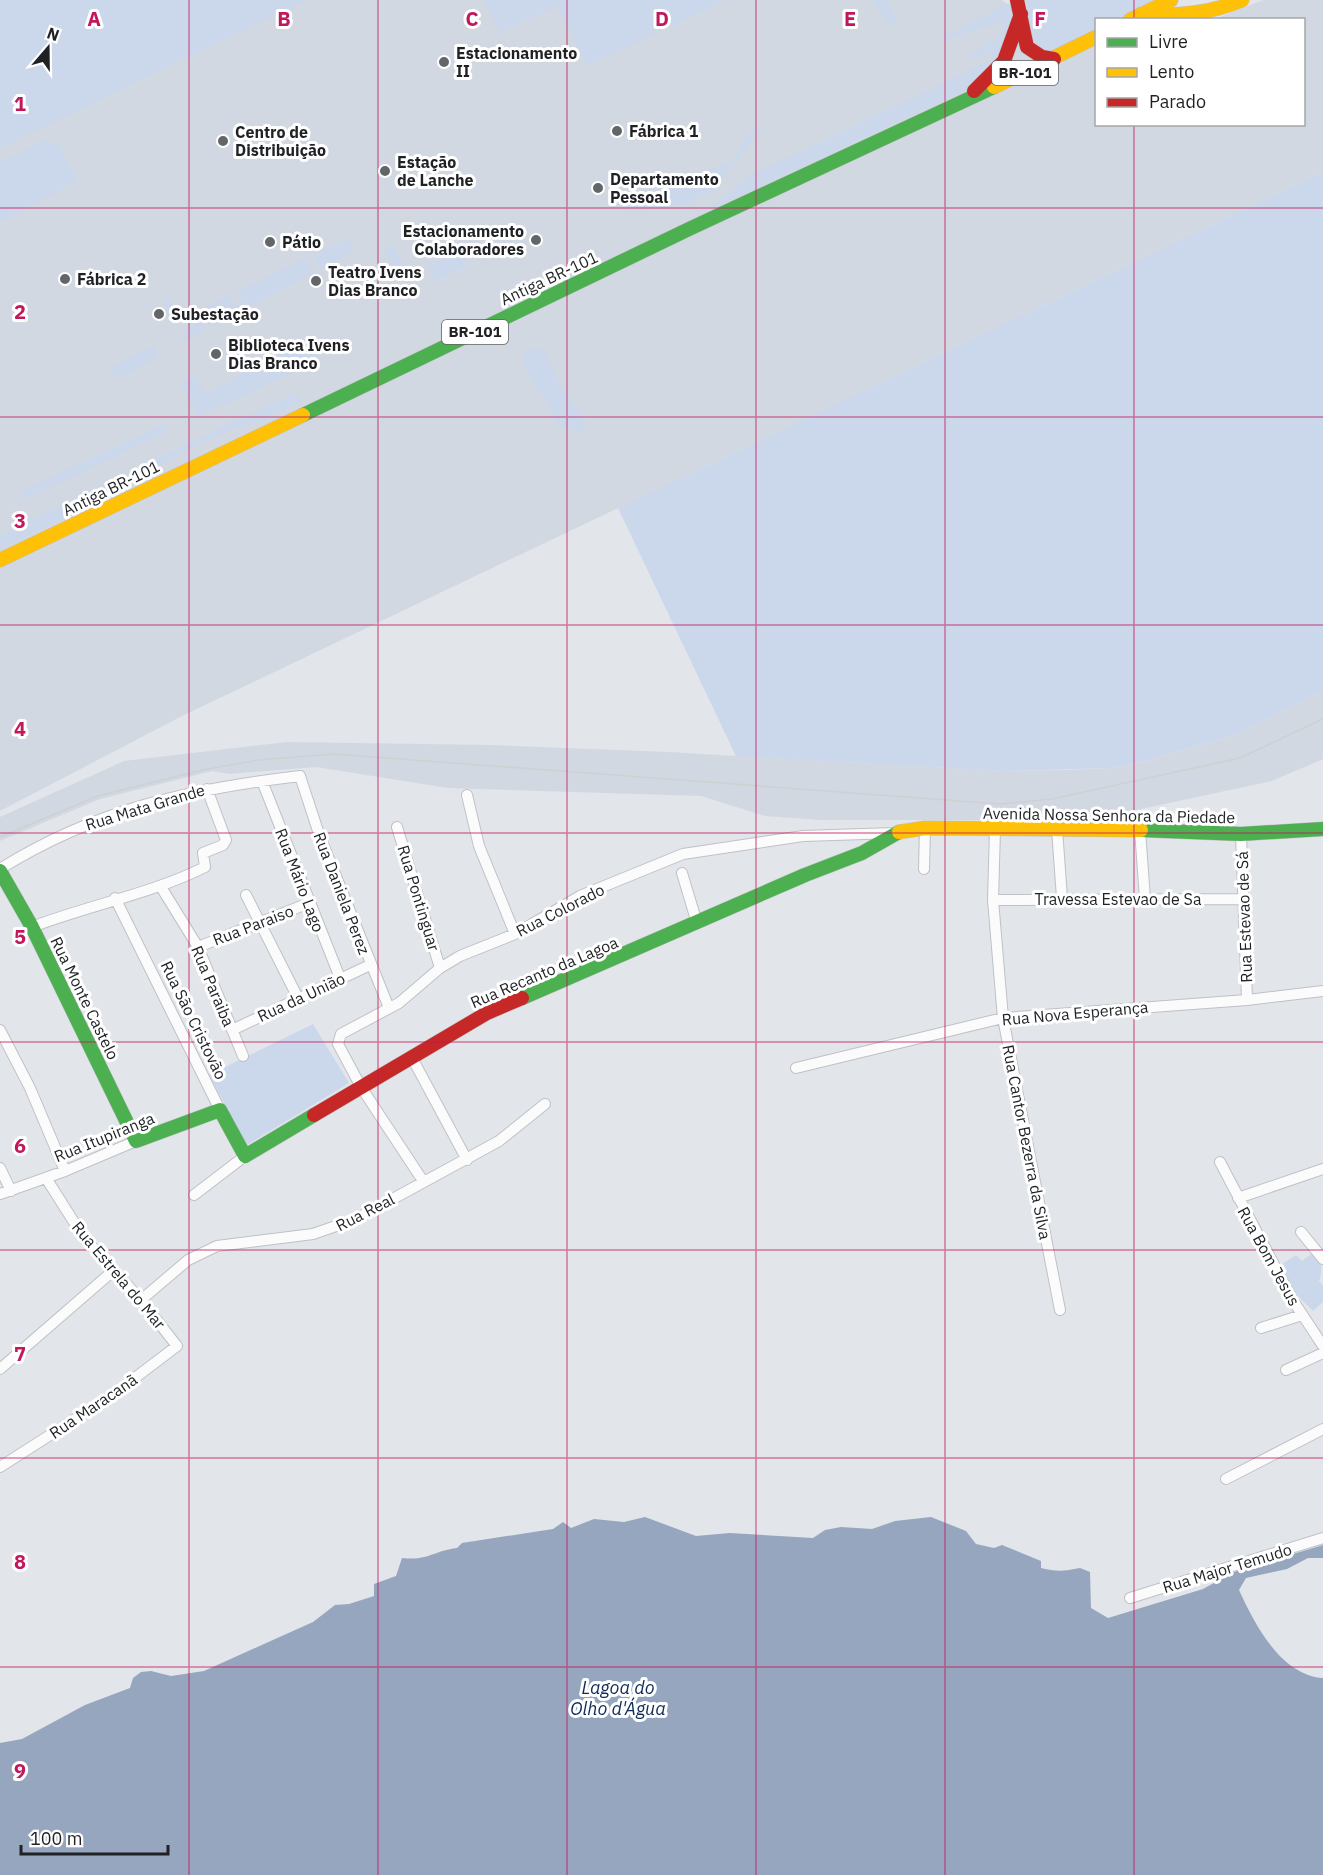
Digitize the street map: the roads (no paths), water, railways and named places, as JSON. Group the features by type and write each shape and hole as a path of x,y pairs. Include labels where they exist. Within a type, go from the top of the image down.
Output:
{"main road":[{"path":"1017,0 1027,47 1042,57 1054,59"},
{"path":"1136,17 1171,0"},
{"path":"1136,17 1205,14 1242,0"},
{"name":"BR-101","path":"952,108 999,68 1011,46 1021,15"},
{"name":"BR-101","path":"952,108 1095,38"},
{"name":"Antiga BR-101","path":"0,560 689,229 952,108"},
{"name":"Avenida Nossa Senhora da Piedade","path":"895,833 925,828 1140,830 1241,834 1323,829"},
{"name":"Rua Recanto da Lagoa","path":"245,1156 488,1012 805,875 870,850 895,833"},
{"name":"Rua Monte Castelo","path":"0,870 33,927 136,1141"},
{"name":"Rua Itupiranga","path":"136,1141 220,1110"},
{"name":"Rua São Cristovão","path":"220,1110 245,1156"}],"street":[{"name":"Rua Mata Grande","path":"0,870 51,840 91,822 207,789 300,777"},
{"name":"Rua Daniela Perez","path":"300,777 319,834 389,1008"},
{"name":"Rua Mário Lago","path":"262,781 340,978"},
{"path":"33,927 114,898 161,887 205,867 203,853 225,843 207,789"},
{"path":"468,795 479,846 514,934"},
{"name":"Rua Pontinguar","path":"397,827 440,968"},
{"path":"924,869 925,828"},
{"name":"Rua Cantor Bezerra da Silva","path":"995,829 993,900 1004,1018 1060,1310"},
{"path":"1057,829 1062,898"},
{"path":"1140,830 1145,899"},
{"name":"Rua Colorado","path":"361,1087 338,1044 338,1036 389,1008 440,968 476,948 514,934 580,896 693,851 803,836 895,833"},
{"name":"Rua Estevao de Sá","path":"1241,834 1247,1000"},
{"path":"682,873 697,923"},
{"name":"Rua Paraiba","path":"161,887 198,947 243,1056"},
{"path":"246,895 298,998"},
{"name":"Rua São Cristovão","path":"114,898 220,1110"},
{"name":"Travessa Estevao de Sa","path":"993,900 1242,899"},
{"name":"Rua Paraiso","path":"198,947 309,903"},
{"name":"Rua da União","path":"232,1030 370,965"},
{"name":"Rua Nova Esperança","path":"796,1068 1004,1018 1247,1000 1323,991"},
{"path":"0,1030 30,1088 65,1171"},
{"path":"411,1056 467,1160"},
{"path":"361,1087 423,1181"},
{"name":"Rua Real","path":"141,1300 180,1266 207,1250 228,1243 313,1234 340,1227 499,1142 545,1104"},
{"name":"Rua Itupiranga","path":"6,1192 65,1171 136,1141"},
{"name":"Rua Recanto da Lagoa","path":"194,1195 245,1156"},
{"name":"Rua Bom Jesus","path":"1220,1162 1302,1315 1323,1346"},
{"path":"0,1168 6,1192"},
{"path":"1238,1198 1323,1169"},
{"name":"Rua Estrela do Mar","path":"46,1178 76,1227 174,1340"},
{"path":"1301,1233 1323,1259"},
{"path":"0,1370 113,1271"},
{"path":"1261,1328 1302,1315"},
{"name":"Rua Maracanã","path":"0,1467 111,1396 177,1347 174,1340"},
{"path":"1286,1370 1323,1353"},
{"path":"1226,1479 1323,1429"},
{"name":"Rua Major Temudo","path":"1130,1598 1323,1538"}],"water":[{"name":"Lagoa do Olho d'Água","path":"645,1517 696,1536 730,1533 813,1538 825,1530 841,1527 872,1529 895,1521 931,1517 966,1531 976,1544 994,1548 1002,1545 1041,1561 1041,1568 1061,1571 1080,1568 1090,1572 1091,1608 1108,1618 1203,1589 1234,1572 1323,1545 1323,1558 1308,1558 1287,1569 1246,1578 1239,1590 1253,1618 1271,1646 1282,1658 1294,1668 1308,1675 1323,1678 1323,1875 0,1875 0,1743 22,1739 85,1705 130,1688 133,1678 141,1672 151,1671 171,1676 204,1671 313,1622 335,1605 349,1604 374,1596 374,1584 396,1576 402,1558 424,1557 457,1548 462,1543 553,1529 563,1522 571,1528 594,1519 624,1522"}],"tram line":[{"path":"0,837 98,796 207,769 259,760 333,754 1000,804 1052,799 1240,758 1323,719"}],"place":[{"name":"Estacionamento II","path":"444,62"},
{"name":"Fábrica 1","path":"617,131"},
{"name":"Centro de Distribuição","path":"223,141"},
{"name":"Estação de Lanche","path":"385,171"},
{"name":"Departamento Pessoal","path":"598,188"},
{"name":"Estacionamento Colaboradores","path":"536,240"},
{"name":"Pátio","path":"270,242"},
{"name":"Fábrica 2","path":"65,279"},
{"name":"Teatro Ivens Dias Branco","path":"316,281"},
{"name":"Subestação","path":"159,314"},
{"name":"Biblioteca Ivens Dias Branco","path":"216,354"}]}
